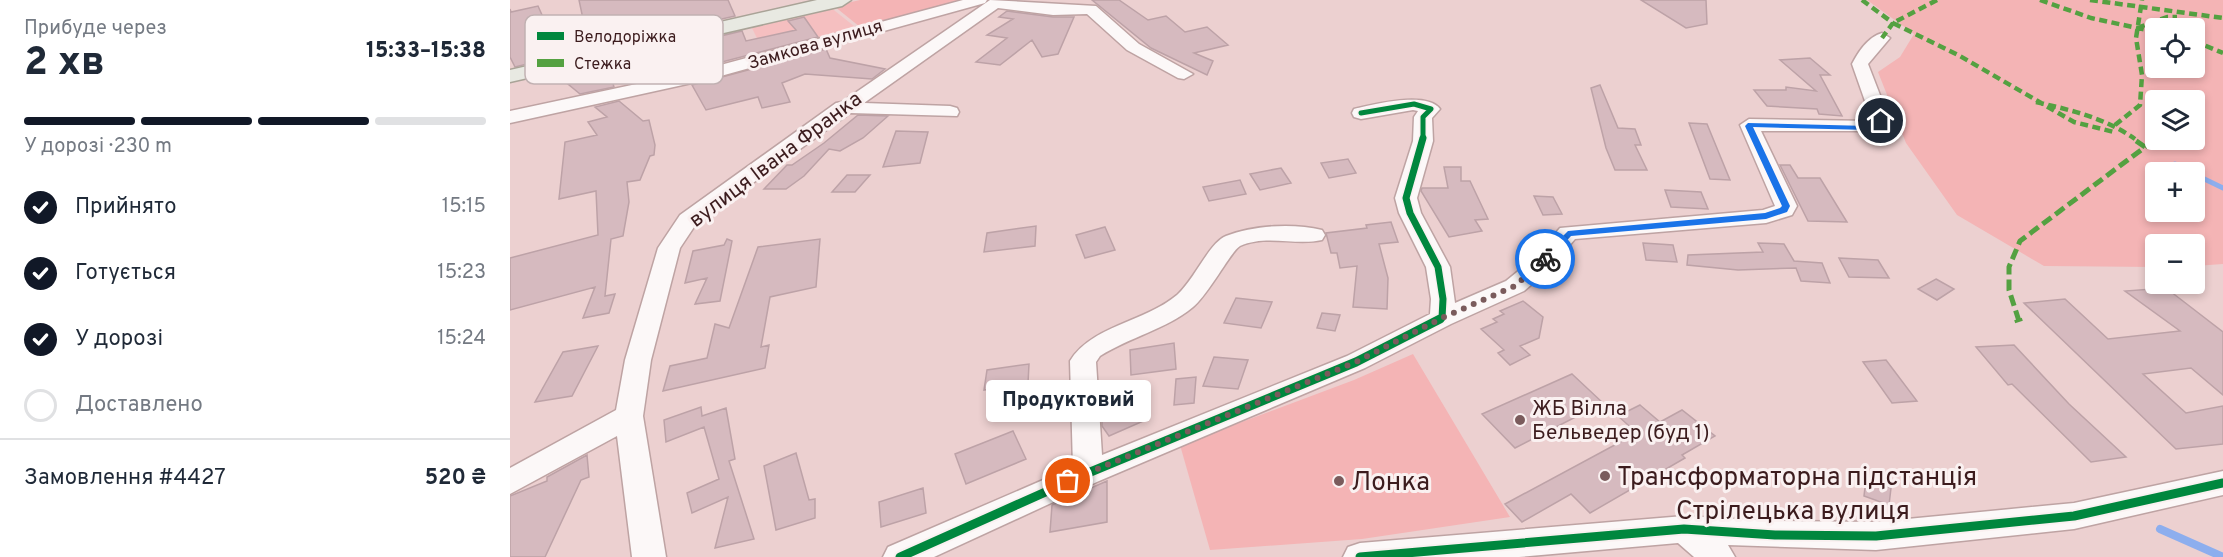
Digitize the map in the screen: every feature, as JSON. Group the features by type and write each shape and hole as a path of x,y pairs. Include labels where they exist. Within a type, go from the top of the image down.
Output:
{"main road":[{"path":"723,27 835,1"},
{"path":"510,76 525,73"}],"street":[{"path":"992,1 1053,10 1091,9 1133,48 1184,74"},
{"name":"вулиця Івана Франка","path":"649,557 629,416 638,360 669,248 688,220 992,1"},
{"name":"Замкова вулиця","path":"723,70 992,1"},
{"path":"900,557 1088,473 1356,362 1442,318 1515,286 1568,233 1766,216 1784,210 1786,206 1749,125 1880,127 1881,121 1860,64 1866,53 1882,38"},
{"name":"Замкова вулиця","path":"510,117 662,84"},
{"path":"1361,113 1414,104 1431,109 1423,117 1423,141 1406,198 1410,213 1438,267 1443,299 1442,318"},
{"path":"842,107 950,112"},
{"path":"1088,473 1083,361 1090,350 1165,317 1186,303 1203,285 1224,246 1228,243 1269,236 1314,235"},
{"path":"510,482 629,416"},
{"name":"Стрілецька вулиця","path":"1360,557 1684,529 1775,535 1876,536 2074,516 2223,483"},
{"path":"1684,529 1718,557"}],"shaded area":[{"path":"860,0 968,0 860,27 834,6"},
{"path":"1867,0 2223,0 2223,264 2205,265 2205,234 2145,234 2145,267 2044,266 1957,215 1906,143 1878,72 1900,57 1914,34"},
{"path":"830,7 859,30 766,57 751,26"},
{"name":"Лонка","path":"1413,354 1510,517 1362,539 1210,550 1180,445 1354,380"}],"building":[{"path":"579,0 728,0 735,16 723,19 723,15 582,15"},
{"path":"1092,0 1119,0 1148,20 1166,16 1185,32 1207,27 1228,45 1194,53 1213,61 1207,75 1151,48"},
{"path":"1641,0 1706,0 1707,24 1686,28"},
{"path":"538,6 542,15 525,15 525,64 515,67 510,57 510,9 511,12"},
{"path":"1007,11 1053,17 1074,17 1058,54 1042,57 1032,40 1000,65 976,62 1007,38 987,35 1013,19 999,17"},
{"path":"804,17 818,37 723,62 723,35 742,31 746,41 796,30 788,21"},
{"path":"826,49 830,58 885,69 872,79 805,74 782,83 790,102 762,108 758,97 706,110 692,85 723,84 723,77"},
{"path":"1810,58 1830,75 1820,75 1842,116 1819,114 1817,109 1767,106 1754,90 1786,90 1786,87 1816,91 1780,60"},
{"path":"568,84 613,84 614,87 580,94"},
{"path":"1600,85 1618,128 1635,129 1641,145 1635,145 1647,170 1615,170 1606,148 1591,88"},
{"path":"619,101 643,121 649,120 655,145 654,155 650,156 640,180 627,182 629,202 623,236 611,239 605,296 615,294 609,313 583,318 595,287 510,310 510,258 598,235 596,191 559,199 565,142 597,135 588,122 607,117 595,107"},
{"path":"858,115 888,116 863,138 840,151 829,149 804,176 786,189 764,189 787,165 792,165 824,143"},
{"path":"1689,123 1707,124 1730,180 1710,179"},
{"path":"896,131 928,132 920,163 883,167"},
{"path":"1348,159 1356,173 1329,178 1321,163"},
{"path":"1780,165 1790,165 1798,178 1820,178 1847,222 1808,221"},
{"path":"1444,167 1461,167 1461,181 1470,181 1488,219 1475,220 1482,231 1449,237 1421,191 1422,188 1448,188"},
{"path":"1281,168 1291,183 1260,190 1250,174"},
{"path":"847,175 870,175 855,192 832,192"},
{"path":"1240,180 1246,194 1209,201 1203,187"},
{"path":"1665,190 1701,192 1708,209 1671,207"},
{"path":"1534,196 1553,197 1562,214 1543,215"},
{"path":"1391,222 1398,242 1379,244 1388,278 1387,309 1353,307 1357,266 1340,268 1337,253 1331,253 1326,233 1367,228 1366,225"},
{"path":"1036,226 1035,246 984,252 987,233"},
{"path":"1105,227 1115,250 1085,258 1076,235"},
{"path":"727,239 732,241 720,301 695,304 707,278 685,283 693,251 724,245"},
{"path":"820,239 816,287 770,297 761,347 769,345 765,368 663,391 670,366 707,358 715,324 729,328 758,247"},
{"path":"1643,243 1673,245 1677,262 1646,260"},
{"path":"1758,243 1784,244 1794,261 1822,263 1830,283 1801,281 1796,268 1738,270 1687,265 1688,255 1763,252"},
{"path":"1839,258 1878,260 1889,278 1849,277"},
{"path":"1936,279 1954,289 1937,300 1918,289"},
{"path":"2145,290 2145,294 2174,294 2223,332 2223,395 2191,368 2143,374 2186,413 2223,406 2223,444 2176,449 2024,303 2065,299 2108,339 2180,331 2125,291"},
{"path":"1236,298 1272,302 1261,328 1224,323"},
{"path":"1523,301 1543,317 1539,338 1520,346 1530,355 1510,365 1498,353 1504,350 1481,329 1497,322 1493,319 1504,314 1500,311"},
{"path":"1322,313 1340,315 1335,331 1317,328"},
{"path":"1174,343 1176,369 1131,375 1130,350"},
{"path":"2014,345 2069,404 2126,457 2091,462 2012,384 2008,385 1976,347"},
{"path":"598,346 572,396 535,402 563,352"},
{"path":"1214,357 1248,360 1238,389 1203,386"},
{"path":"1886,360 1917,401 1892,403 1863,362"},
{"path":"1029,364 1028,383 984,390 987,370"},
{"path":"1572,374 1603,403 1515,448 1482,414"},
{"path":"1196,377 1194,403 1174,405 1176,379"},
{"path":"1133,399 1148,419 1109,436 1102,426 1102,413"},
{"name":"Трансформаторна підстанція","path":"1640,405 1660,422 1682,410 1715,436 1682,455 1685,458 1590,513 1571,494 1522,522 1505,504 1637,433 1618,416"},
{"path":"701,407 702,416 726,408 735,459 729,461 754,539 715,548 728,497 692,513 687,493 719,479 704,427 666,442 664,420"},
{"path":"1013,431 1026,459 966,484 955,454"},
{"path":"796,453 809,500 815,499 815,518 776,530 764,466"},
{"path":"587,455 589,477 581,480 545,557 510,557 510,496 547,481 547,477"},
{"path":"1866,479 1891,488 1889,505 1864,496"},
{"path":"1107,481 1107,522 1050,532 1052,505"},
{"path":"923,488 926,513 881,527 879,502"}],"waterway":[{"path":"2205,179 2223,188"},
{"path":"2160,529 2223,557"}],"marked path":[{"path":"1862,0 1893,23 1882,38"},
{"path":"1937,0 1893,23 1960,56 2074,122 2114,132"},
{"path":"2040,0 2091,18 2145,30"},
{"path":"2090,0 2223,18"},
{"path":"2115,125 2140,105 2142,75 2136,38 2142,0"},
{"path":"2137,28 2167,17 2177,17"},
{"path":"2205,46 2223,53"},
{"path":"2019,322 2009,290 2009,267 2020,241 2145,147 2115,125 2069,109 2036,102"}],"cycle path":[{"path":"900,557 1088,473 1356,362 1442,318 1443,299 1438,267 1410,213 1406,198 1423,141 1423,117 1431,109 1414,104 1361,113"},
{"path":"1360,557 1684,529 1775,535 1876,536 2074,516 2223,483"}],"way so far":[{"path":"1068,481 1356,362 1442,318 1515,286 1545,259"}],"place":[{"name":"ЖБ Вілла Бельведер (буд 1)","path":"1520,420"},
{"name":"Трансформаторна підстанція","path":"1605,476"},
{"name":"Продуктовий","path":"1068,481"},
{"name":"Лонка","path":"1339,481"}],"route":[{"path":"1545,259 1568,233 1780,213 1786,206 1749,125 1754,123 1875,128 1880,127 1881,121"}]}
